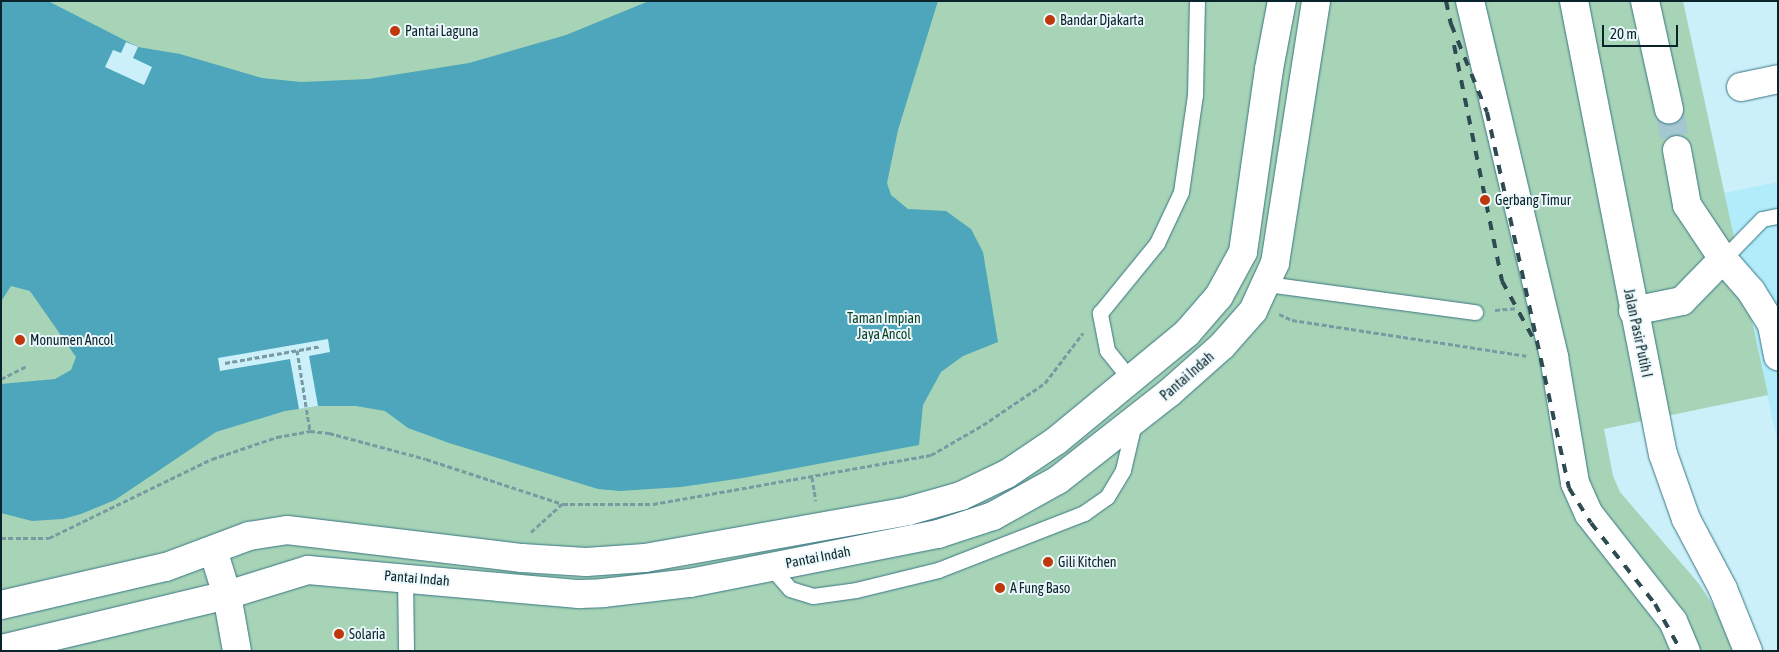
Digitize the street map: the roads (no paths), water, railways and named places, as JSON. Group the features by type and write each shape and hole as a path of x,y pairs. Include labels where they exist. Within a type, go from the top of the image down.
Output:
{"street":[{"name":"Pantai Indah","path":"1,605 166,567 249,536 287,530 522,558 586,562 645,558 908,511 961,496 1008,474 1056,441 1187,333 1219,296 1243,252 1269,69 1282,1"},
{"name":"Pantai Indah","path":"1,649 227,595 308,570 405,576 579,594 690,583 938,534 993,516 1058,480 1135,419 1222,346 1262,294 1285,206 1316,1"},
{"path":"1470,1 1554,357 1575,483 1589,514 1673,620 1686,651"},
{"name":"Jalan Pasir Putih I","path":"1574,1 1633,311 1673,488 1686,519 1723,589 1748,651"},
{"path":"1645,1 1668,109"},
{"path":"1740,87 1778,79"},
{"path":"1677,150 1687,205 1723,259 1751,290 1772,325 1778,356"},
{"path":"1633,311 1682,301 1723,259"},
{"path":"212,550 227,595 237,651"}],"lane":[{"path":"1131,380 1106,350 1100,313 1156,243 1181,192 1196,95 1197,1"},
{"path":"1723,259 1762,219 1778,216"},
{"path":"1262,294 1475,312"},
{"path":"770,566 790,589 813,596 856,590 938,570 1084,513 1107,497 1123,470 1135,419"},
{"path":"405,576 406,651"}],"tunnel":[{"path":"1669,109 1677,150"}],"railway":[{"path":"1446,1 1451,24 1487,112 1569,488 1591,523 1655,604 1681,651"},
{"path":"1454,45 1502,281 1533,338"}],"place":[{"name":"Bandar Djakarta","path":"1050,20"},
{"name":"Pantai Laguna","path":"395,31"},
{"name":"Gerbang Timur","path":"1485,200"},
{"name":"Monumen Ancol","path":"20,340"},
{"name":"Gili Kitchen","path":"1048,562"},
{"name":"A Fung Baso","path":"1000,588"},
{"name":"Solaria","path":"339,634"}],"park label":[{"name":"Taman Impian Jaya Ancol","path":"884,326"}]}
